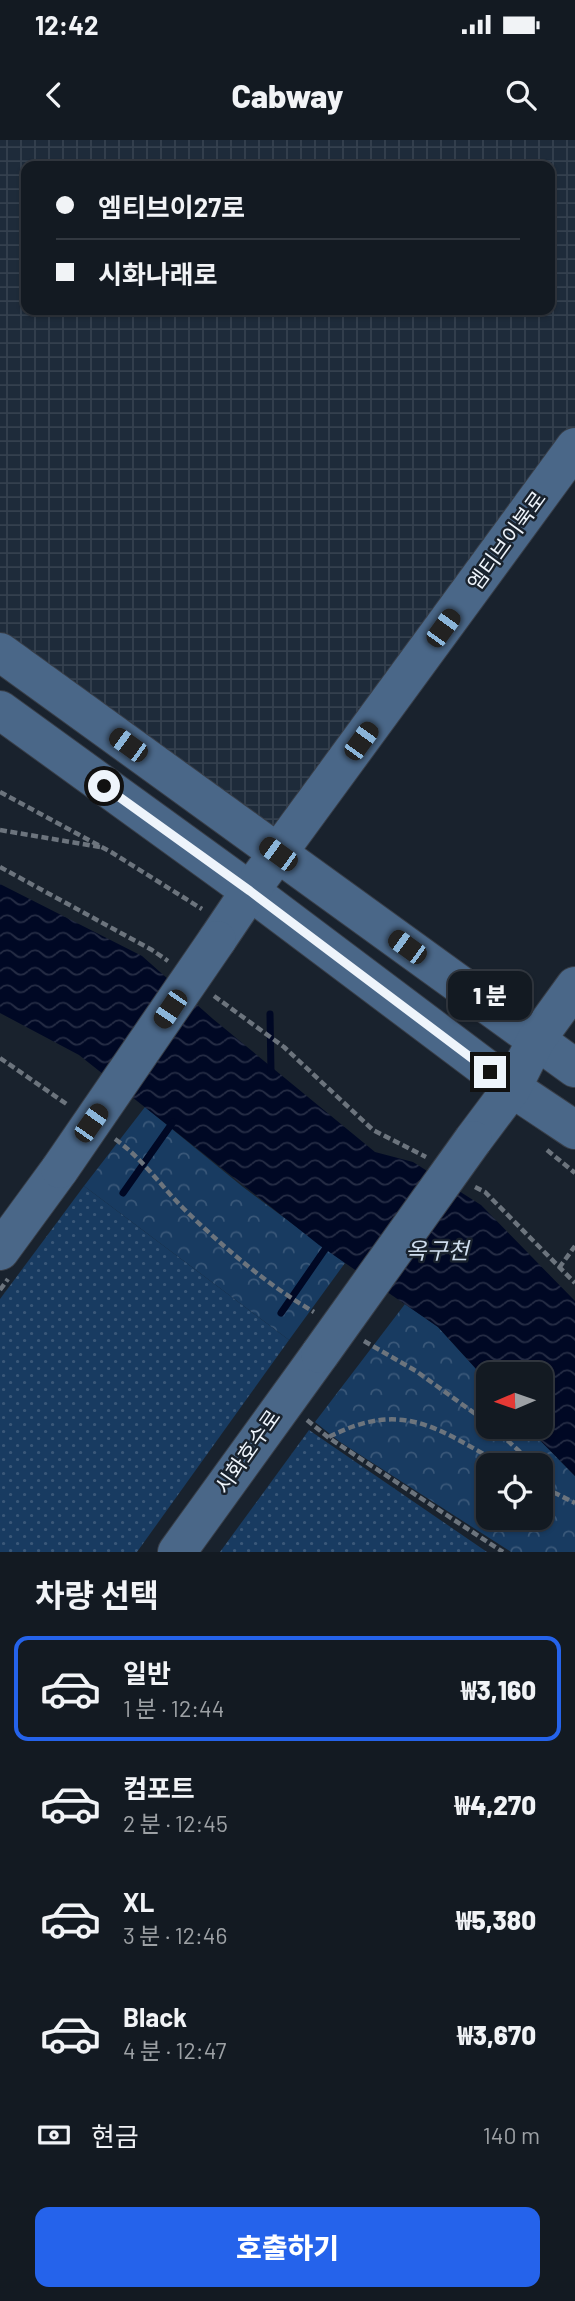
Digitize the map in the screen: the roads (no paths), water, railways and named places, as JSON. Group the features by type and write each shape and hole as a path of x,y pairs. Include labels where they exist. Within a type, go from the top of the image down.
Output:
{"street":[{"name":"엠티브이북로","path":"0,1251 60,1169 250,891 575,447"},
{"path":"0,652 575,1068"},
{"path":"0,710 250,891 512,1088 560,1140"},
{"path":"512,1088 536,1040 575,986"},
{"name":"시화호수로","path":"177,1552 512,1088"}],"water":[{"name":"옥구천","path":"0,884 142,956 213,1019 375,1152 413,1162 481,1205 575,1301 575,1476 539,1439 553,1439 553,1362 476,1362 476,1369 438,1327 319,1245 79,1055 0,1013"}],"waterway":[{"path":"270,1014 271,1072"},
{"path":"123,1193 173,1122"},
{"path":"281,1313 330,1242"}]}
